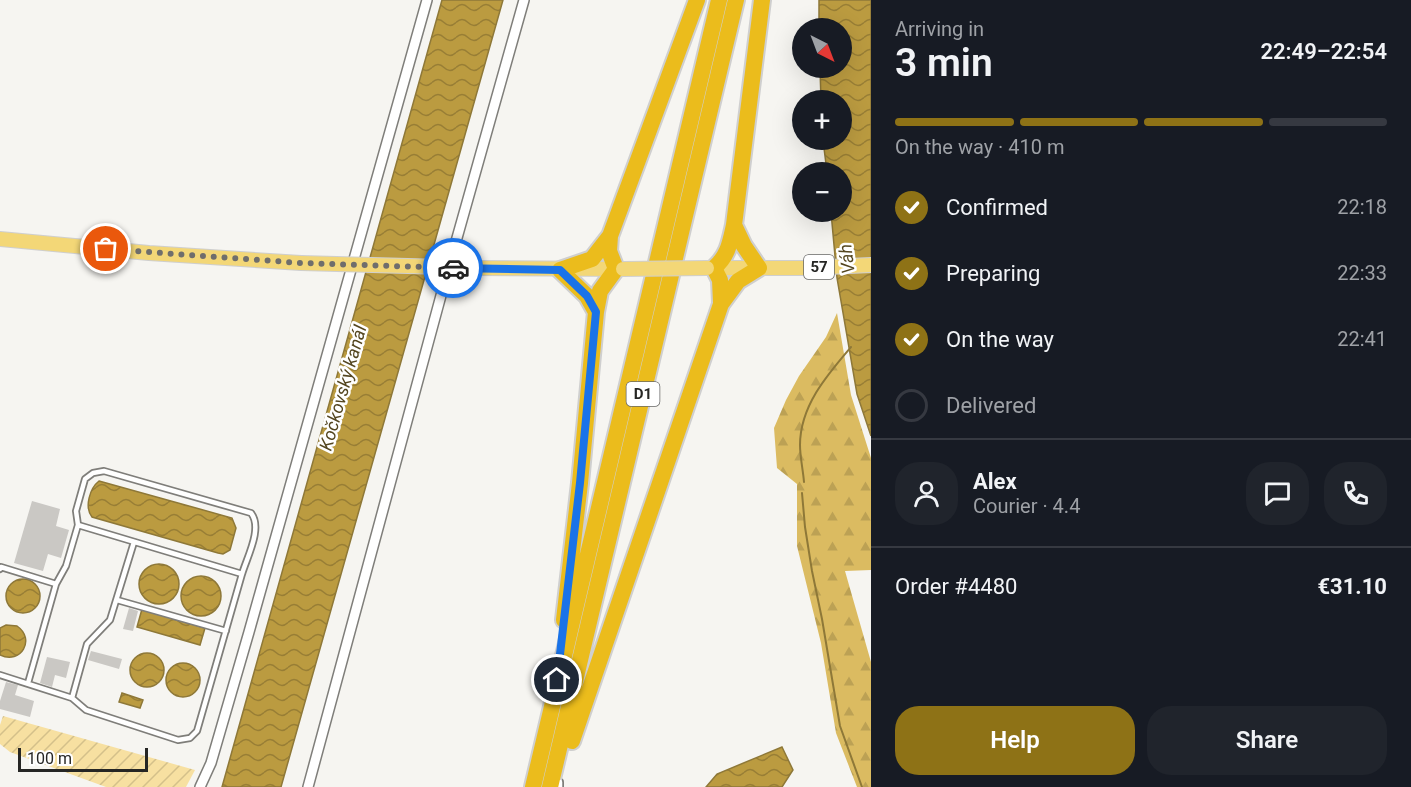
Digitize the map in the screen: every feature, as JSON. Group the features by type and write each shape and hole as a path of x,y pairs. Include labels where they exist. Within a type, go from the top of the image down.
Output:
{"highway":[{"path":"555,702 580,483 596,312 600,291 620,269 609,251 610,236 697,0"},
{"name":"D1","path":"533,787 555,702 719,0"},
{"name":"D1","path":"557,786 736,0"},
{"path":"721,304 720,280 710,268 724,259 729,249 734,225 762,0"},
{"path":"557,786 721,304 738,281 764,268 744,246 734,225"},
{"path":"596,312 587,296 560,270 592,259 610,236"}],"main road":[{"name":"57","path":"0,239 301,263 560,270 871,265"}],"street":[{"path":"200,787 211,764 427,0"},
{"path":"308,787 446,277 524,0"}],"lane":[{"path":"0,675 72,698 86,710 178,740 190,738 197,731 257,527 256,519 251,513 104,471 93,473 85,479 76,511 78,525 66,566 56,584 28,683"},
{"path":"78,525 242,574"},
{"path":"72,698 87,644 110,621 134,542"},
{"path":"0,569 0,567 56,584"},
{"path":"117,600 226,631"}],"green space":[{"path":"837,313 851,395 871,458 871,570 845,571 871,662 871,787 857,787 836,733 821,643 797,546 797,484 777,468 774,428 799,376 826,337"}],"shaded area":[{"path":"3,716 195,770 186,787 106,787 10,752 0,744 0,725"}],"water":[{"name":"Kočkovský kanál","path":"442,0 503,0 281,787 222,787"},
{"name":"Váh","path":"819,0 871,0 871,436 857,394 837,278 832,222 852,222 852,162 826,162 824,150 852,150 852,90 821,90 820,78 852,78 852,18 819,18"},
{"path":"99,481 232,518 236,528 230,550 223,554 218,553 92,517 88,503 93,488"},
{"path":"159,564 173,570 179,584 173,598 159,604 145,598 139,584 145,570"},
{"path":"201,576 215,582 221,596 215,610 201,616 187,610 181,596 187,582"},
{"path":"23,579 35,584 40,596 35,608 23,613 11,608 6,596 11,584"},
{"path":"142,609 205,628 200,645 137,627"},
{"path":"6,625 17,626 23,631 25,637 24,649 14,657 0,655 0,628"},
{"path":"147,653 159,658 164,670 159,682 147,687 135,682 130,670 135,658"},
{"path":"183,663 195,668 200,680 195,692 183,697 171,692 166,680 171,668"},
{"path":"122,693 143,700 140,708 119,702"},
{"path":"782,747 793,770 782,787 706,787 717,774"}],"building":[{"path":"32,501 60,509 56,526 69,530 61,558 48,554 43,571 14,563"},
{"path":"129,608 138,611 133,631 123,629"},
{"path":"91,651 122,659 119,669 88,660"},
{"path":"47,657 70,662 66,678 55,675 52,687 40,683"},
{"path":"6,682 18,685 15,695 34,701 30,717 0,709"}],"waterway":[{"path":"804,482 800,445 805,417 816,392 851,347"},
{"path":"802,493 812,571 840,726 862,787"}],"way so far":[{"path":"106,249 301,263 453,268"}],"route":[{"path":"453,268 560,270 587,296 596,312 580,483 557,680"}]}
